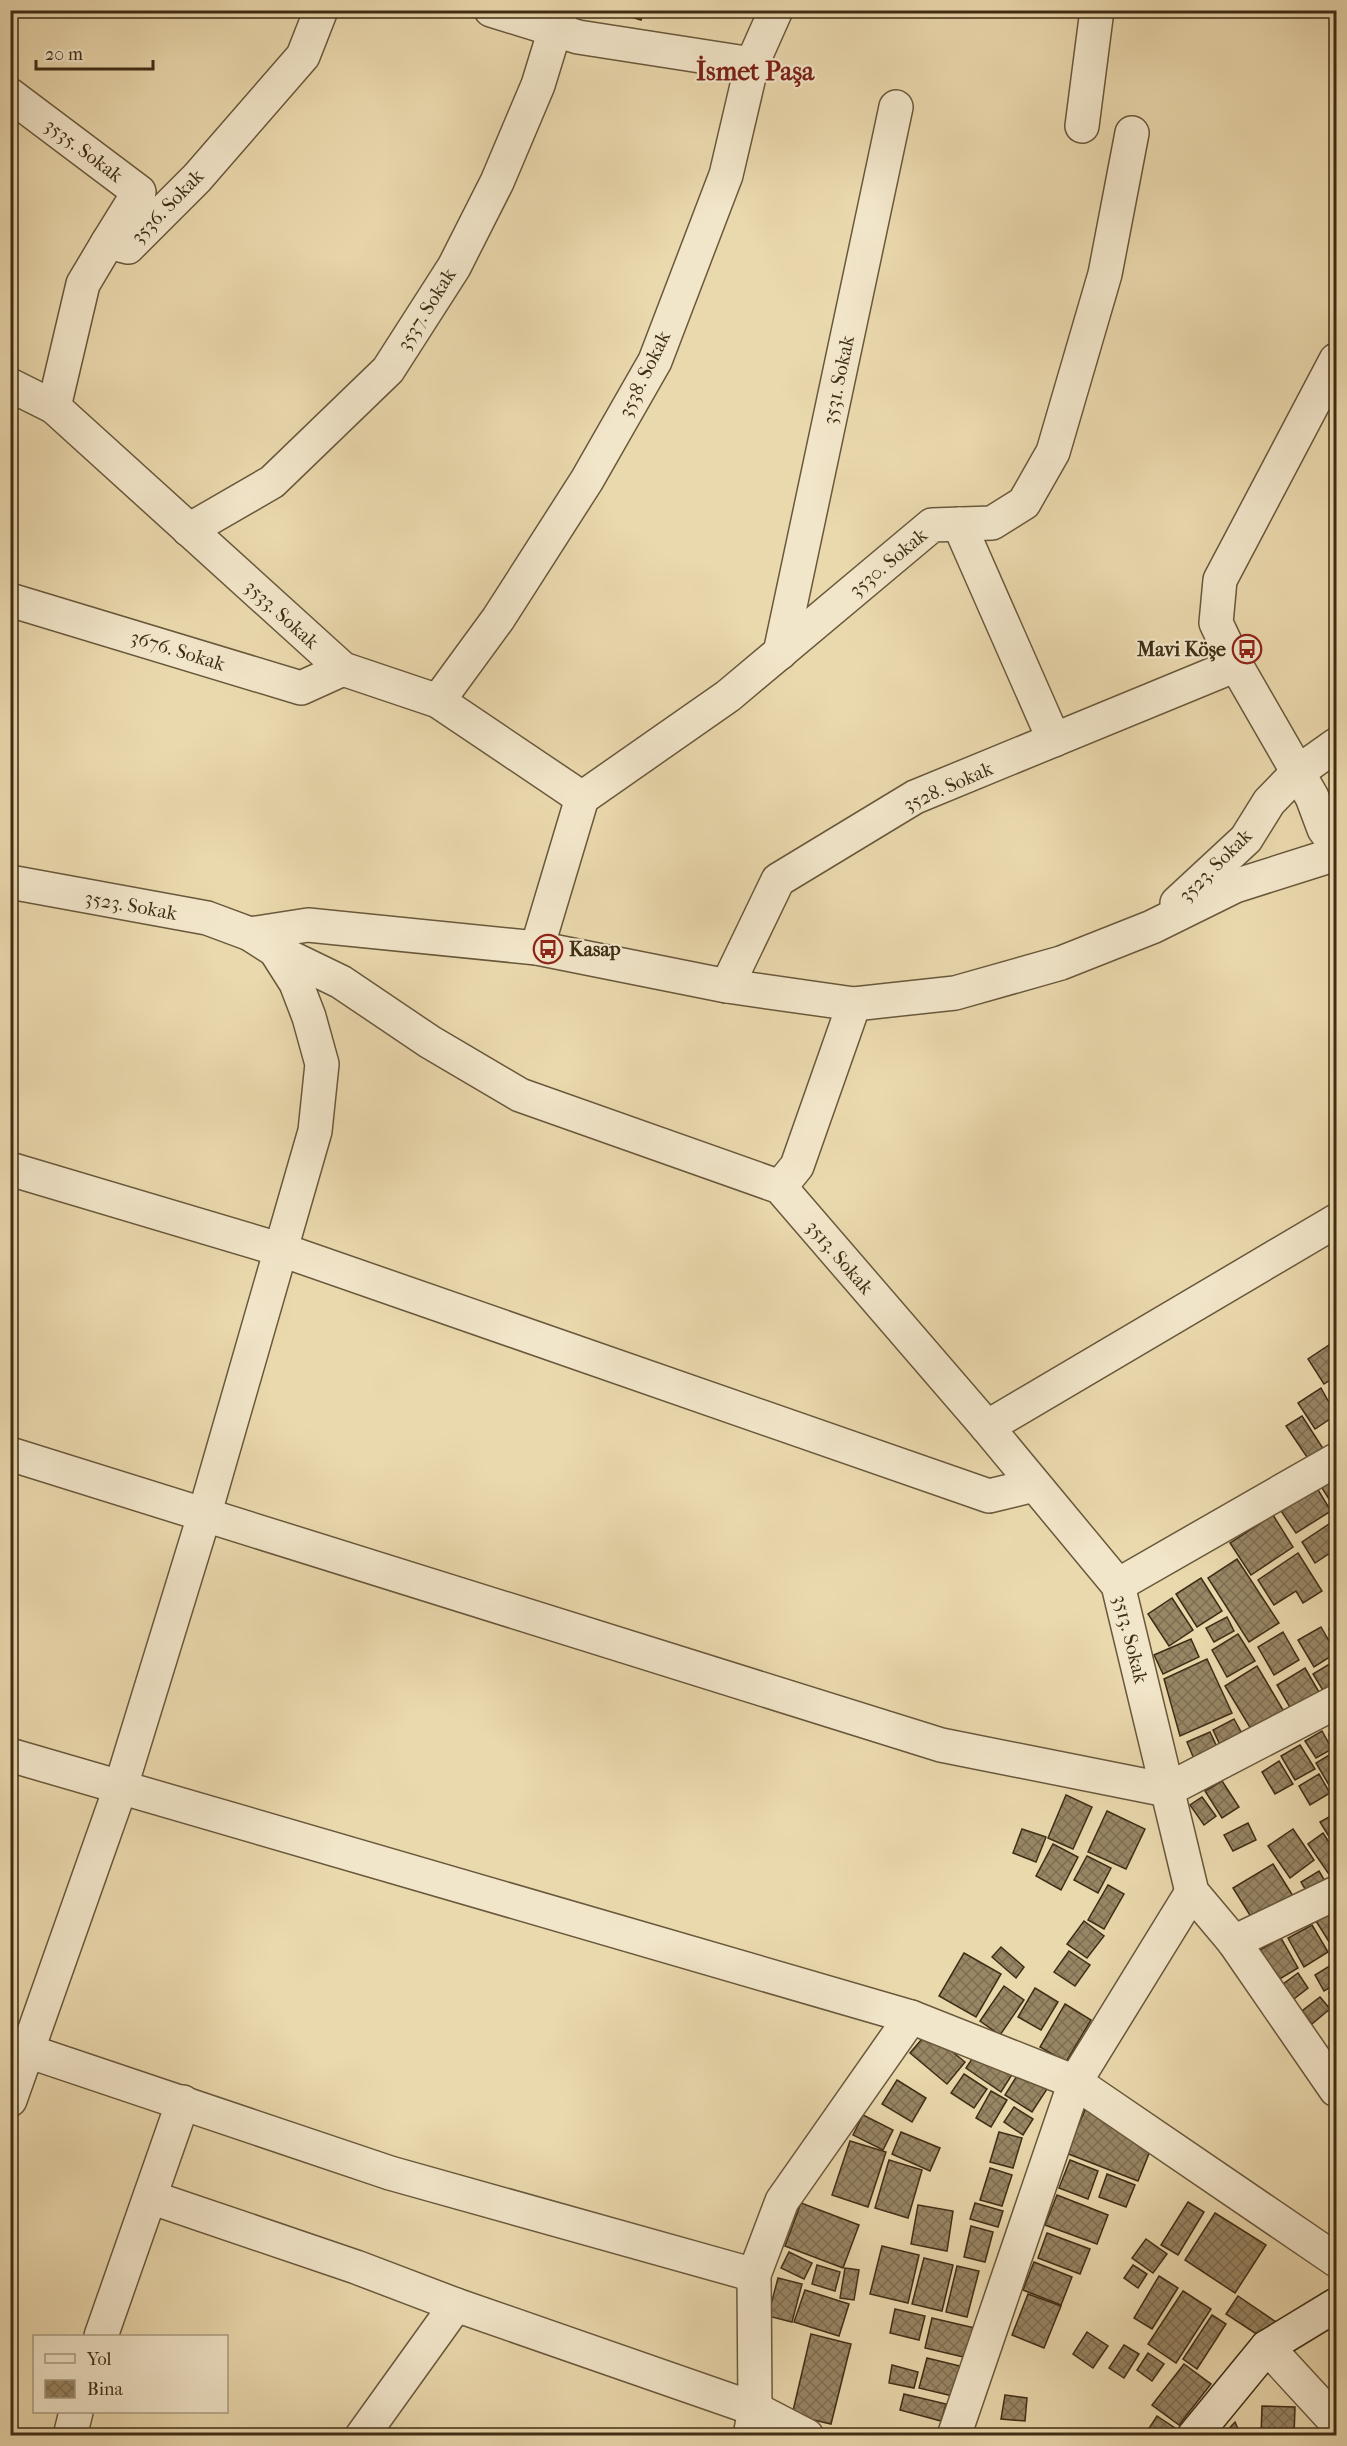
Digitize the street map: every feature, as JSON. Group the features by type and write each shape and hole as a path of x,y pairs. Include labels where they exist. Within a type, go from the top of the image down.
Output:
{"street":[{"name":"3536. Sokak","path":"54,407 83,284 108,242 128,247 197,178 303,56 321,10"},
{"path":"491,10 558,20 578,37 752,64"},
{"name":"3538. Sokak","path":"438,701 498,619 587,480 655,361 726,175 752,64 776,10"},
{"path":"1082,126 1097,10"},
{"name":"3537. Sokak","path":"189,530 272,482 388,370 454,267 497,182 538,85 558,20"},
{"name":"3535. Sokak","path":"10,94 140,192 108,242"},
{"name":"3531. Sokak","path":"780,653 896,107"},
{"name":"3530. Sokak","path":"582,798 728,696 932,525 992,524 1024,503 1053,452 1105,274 1132,133"},
{"path":"10,2100 19,2047 121,1786 204,1516 315,1131 322,1064 309,1017 296,983 263,942 308,925 537,948 727,986 854,1004 955,993 1061,963 1152,927 1333,838 1236,665 1216,623 1220,580 1336,360"},
{"name":"3533. Sokak","path":"10,385 54,407 342,669 438,701 582,798"},
{"path":"959,524 1054,740"},
{"name":"3676. Sokak","path":"10,600 301,688 342,669"},
{"name":"3528. Sokak","path":"727,986 778,880 915,797 1236,665"},
{"name":"3523. Sokak","path":"1152,927 1246,839 1269,802 1298,772 1336,745"},
{"path":"537,948 582,798"},
{"name":"3523. Sokak","path":"10,882 207,918 263,942 340,982 430,1042 520,1095 780,1188"},
{"path":"780,1188 797,1166 854,1004"},
{"path":"10,1169 282,1250 989,1496 1034,1485"},
{"name":"3513. Sokak","path":"780,1188 987,1427 1118,1585 1192,1892 1234,1942 1336,2090"},
{"path":"987,1427 1336,1221"},
{"path":"10,1454 941,1745 1167,1790 1336,1702"},
{"path":"1118,1585 1336,1461"},
{"path":"10,1755 911,2017 1075,2082 1336,2260"},
{"path":"954,2436 1075,2082 1192,1892"},
{"path":"1234,1942 1336,1893"},
{"path":"753,2422 754,2275 783,2201 911,2017"},
{"path":"19,2047 390,2173 754,2275"},
{"path":"102,2335 183,2102"},
{"path":"150,2197 356,2267 753,2422 807,2436"},
{"path":"362,2436 456,2305"},
{"path":"1194,2436 1267,2347 1336,2305"},
{"path":"1267,2347 1336,2422"},
{"path":"70,2436 76,2413"}],"building":[{"path":"609,10 644,10 641,20"},
{"path":"1329,1345 1336,1356 1336,1376 1324,1384 1308,1359"},
{"path":"1321,1388 1336,1415 1315,1429 1298,1403"},
{"path":"1302,1416 1324,1450 1309,1460 1286,1426"},
{"path":"1336,1474 1336,1510 1320,1485"},
{"path":"1315,1485 1331,1511 1296,1533 1279,1508"},
{"path":"1273,1515 1293,1547 1251,1575 1230,1543"},
{"path":"1335,1520 1336,1549 1315,1563 1302,1542"},
{"path":"1298,1553 1322,1591 1303,1603 1296,1591 1274,1605 1258,1580"},
{"path":"1237,1559 1279,1623 1249,1642 1208,1578"},
{"path":"1201,1578 1222,1611 1197,1627 1176,1594"},
{"path":"1336,1589 1336,1602 1331,1593"},
{"path":"1172,1598 1193,1630 1169,1646 1148,1614"},
{"path":"1227,1617 1234,1631 1214,1642 1206,1628"},
{"path":"1336,1624 1336,1642 1329,1629"},
{"path":"1321,1627 1336,1653 1314,1667 1298,1640"},
{"path":"1283,1632 1299,1660 1274,1675 1258,1647"},
{"path":"1238,1634 1255,1661 1227,1677 1212,1650"},
{"path":"1191,1639 1199,1657 1163,1674 1154,1655"},
{"path":"1207,1659 1232,1713 1180,1736 1164,1679"},
{"path":"1336,1660 1336,1691 1327,1697 1313,1674"},
{"path":"1257,1666 1286,1715 1254,1734 1225,1686"},
{"path":"1305,1668 1323,1699 1295,1716 1277,1685"},
{"path":"1234,1719 1245,1739 1223,1751 1213,1730"},
{"path":"1336,1730 1336,1748 1329,1735"},
{"path":"1322,1731 1332,1749 1316,1758 1305,1741"},
{"path":"1210,1732 1218,1749 1194,1759 1187,1742"},
{"path":"1300,1745 1315,1769 1295,1780 1281,1756"},
{"path":"1334,1752 1336,1756 1336,1797 1316,1763"},
{"path":"1279,1761 1293,1784 1275,1794 1262,1772"},
{"path":"1319,1774 1330,1793 1310,1805 1299,1786"},
{"path":"1222,1781 1239,1807 1222,1818 1205,1791"},
{"path":"1066,1795 1092,1807 1073,1849 1048,1838"},
{"path":"1202,1797 1216,1816 1204,1825 1190,1805"},
{"path":"1107,1811 1145,1829 1126,1869 1088,1852"},
{"path":"1336,1813 1336,1840 1333,1843 1320,1822"},
{"path":"1248,1823 1256,1840 1233,1851 1224,1835"},
{"path":"1022,1829 1046,1837 1036,1862 1013,1853"},
{"path":"1293,1829 1314,1860 1290,1878 1268,1846"},
{"path":"1323,1833 1336,1853 1336,1878 1333,1880 1308,1844"},
{"path":"1053,1844 1078,1857 1061,1890 1036,1876"},
{"path":"1087,1856 1111,1868 1098,1893 1074,1880"},
{"path":"1273,1864 1293,1896 1253,1920 1233,1888"},
{"path":"1319,1871 1326,1883 1308,1894 1301,1882"},
{"path":"1108,1885 1124,1894 1104,1929 1088,1920"},
{"path":"1336,1909 1336,1947 1333,1948 1316,1921"},
{"path":"1084,1921 1104,1936 1087,1958 1067,1944"},
{"path":"1312,1925 1328,1952 1304,1967 1288,1938"},
{"path":"1281,1938 1298,1968 1278,1980 1260,1950"},
{"path":"1001,1947 1024,1967 1016,1978 992,1957"},
{"path":"1069,1951 1090,1965 1075,1986 1054,1972"},
{"path":"964,1953 1001,1974 976,2017 939,1996"},
{"path":"1336,1962 1336,1984 1324,1991 1315,1975"},
{"path":"1298,1973 1308,1988 1290,2002 1279,1987"},
{"path":"1004,1986 1024,2000 1000,2035 980,2021"},
{"path":"1035,1988 1058,2002 1041,2030 1018,2017"},
{"path":"1336,1989 1336,2007 1329,1993"},
{"path":"1320,1997 1330,2009 1312,2024 1302,2011"},
{"path":"1065,2004 1091,2020 1066,2062 1040,2047"},
{"path":"928,2032 965,2062 947,2084 910,2053"},
{"path":"978,2050 1013,2073 1001,2092 966,2068"},
{"path":"1020,2071 1047,2089 1032,2112 1005,2095"},
{"path":"964,2074 987,2089 974,2108 951,2093"},
{"path":"897,2080 926,2098 912,2122 882,2104"},
{"path":"991,2091 1007,2100 991,2127 976,2118"},
{"path":"1014,2107 1033,2119 1023,2135 1004,2122"},
{"path":"1086,2108 1150,2151 1138,2181 1066,2153"},
{"path":"863,2115 893,2130 883,2150 853,2135"},
{"path":"901,2132 940,2148 930,2171 892,2154"},
{"path":"999,2132 1022,2138 1013,2168 990,2162"},
{"path":"850,2141 886,2152 868,2207 832,2195"},
{"path":"889,2160 922,2170 908,2218 875,2208"},
{"path":"1070,2160 1098,2171 1088,2199 1059,2188"},
{"path":"990,2168 1012,2175 1002,2206 980,2200"},
{"path":"1107,2174 1135,2185 1126,2207 1099,2197"},
{"path":"1057,2195 1108,2215 1097,2244 1045,2225"},
{"path":"1188,2202 1204,2212 1178,2255 1161,2245"},
{"path":"801,2203 859,2225 843,2268 785,2246"},
{"path":"975,2203 1003,2211 998,2227 970,2219"},
{"path":"918,2205 953,2211 947,2251 911,2244"},
{"path":"1215,2213 1266,2245 1235,2293 1185,2260"},
{"path":"971,2226 993,2232 985,2262 964,2257"},
{"path":"1047,2233 1090,2249 1080,2274 1038,2258"},
{"path":"1146,2239 1167,2254 1153,2273 1132,2258"},
{"path":"882,2246 919,2255 908,2303 870,2294"},
{"path":"789,2252 812,2263 804,2279 781,2268"},
{"path":"924,2258 953,2265 942,2311 912,2304"},
{"path":"1034,2262 1072,2277 1061,2305 1023,2290"},
{"path":"817,2265 840,2272 835,2291 812,2284"},
{"path":"1133,2265 1147,2274 1138,2288 1124,2278"},
{"path":"957,2266 979,2271 967,2317 946,2312"},
{"path":"845,2268 859,2270 854,2300 840,2298"},
{"path":"1159,2276 1178,2288 1152,2329 1134,2318"},
{"path":"778,2278 802,2284 792,2322 768,2316"},
{"path":"805,2290 849,2304 839,2336 794,2322"},
{"path":"1183,2291 1211,2309 1176,2363 1148,2344"},
{"path":"1028,2294 1061,2306 1044,2348 1012,2335"},
{"path":"1238,2296 1276,2322 1264,2339 1226,2314"},
{"path":"895,2309 925,2316 919,2340 890,2333"},
{"path":"1212,2315 1226,2324 1197,2369 1183,2359"},
{"path":"932,2318 975,2328 968,2358 925,2348"},
{"path":"1087,2332 1108,2346 1093,2368 1073,2354"},
{"path":"811,2334 851,2344 831,2424 792,2415"},
{"path":"1124,2345 1139,2354 1124,2378 1109,2368"},
{"path":"1148,2353 1164,2364 1152,2381 1137,2370"},
{"path":"927,2358 964,2367 957,2397 919,2388"},
{"path":"1184,2364 1211,2384 1179,2425 1152,2405"},
{"path":"892,2365 918,2372 914,2388 889,2383"},
{"path":"904,2394 946,2404 941,2421 900,2410"},
{"path":"1005,2395 1027,2398 1025,2421 1001,2419"},
{"path":"1262,2406 1295,2407 1294,2436 1261,2436"},
{"path":"1157,2416 1181,2432 1178,2436 1144,2436"},
{"path":"1235,2422 1241,2436 1222,2436"}],"place":[{"name":"Mavi Köşe","path":"1247,649"},
{"name":"Kasap","path":"548,949"}],"district":[{"name":"İsmet Paşa","path":"755,71"}]}
